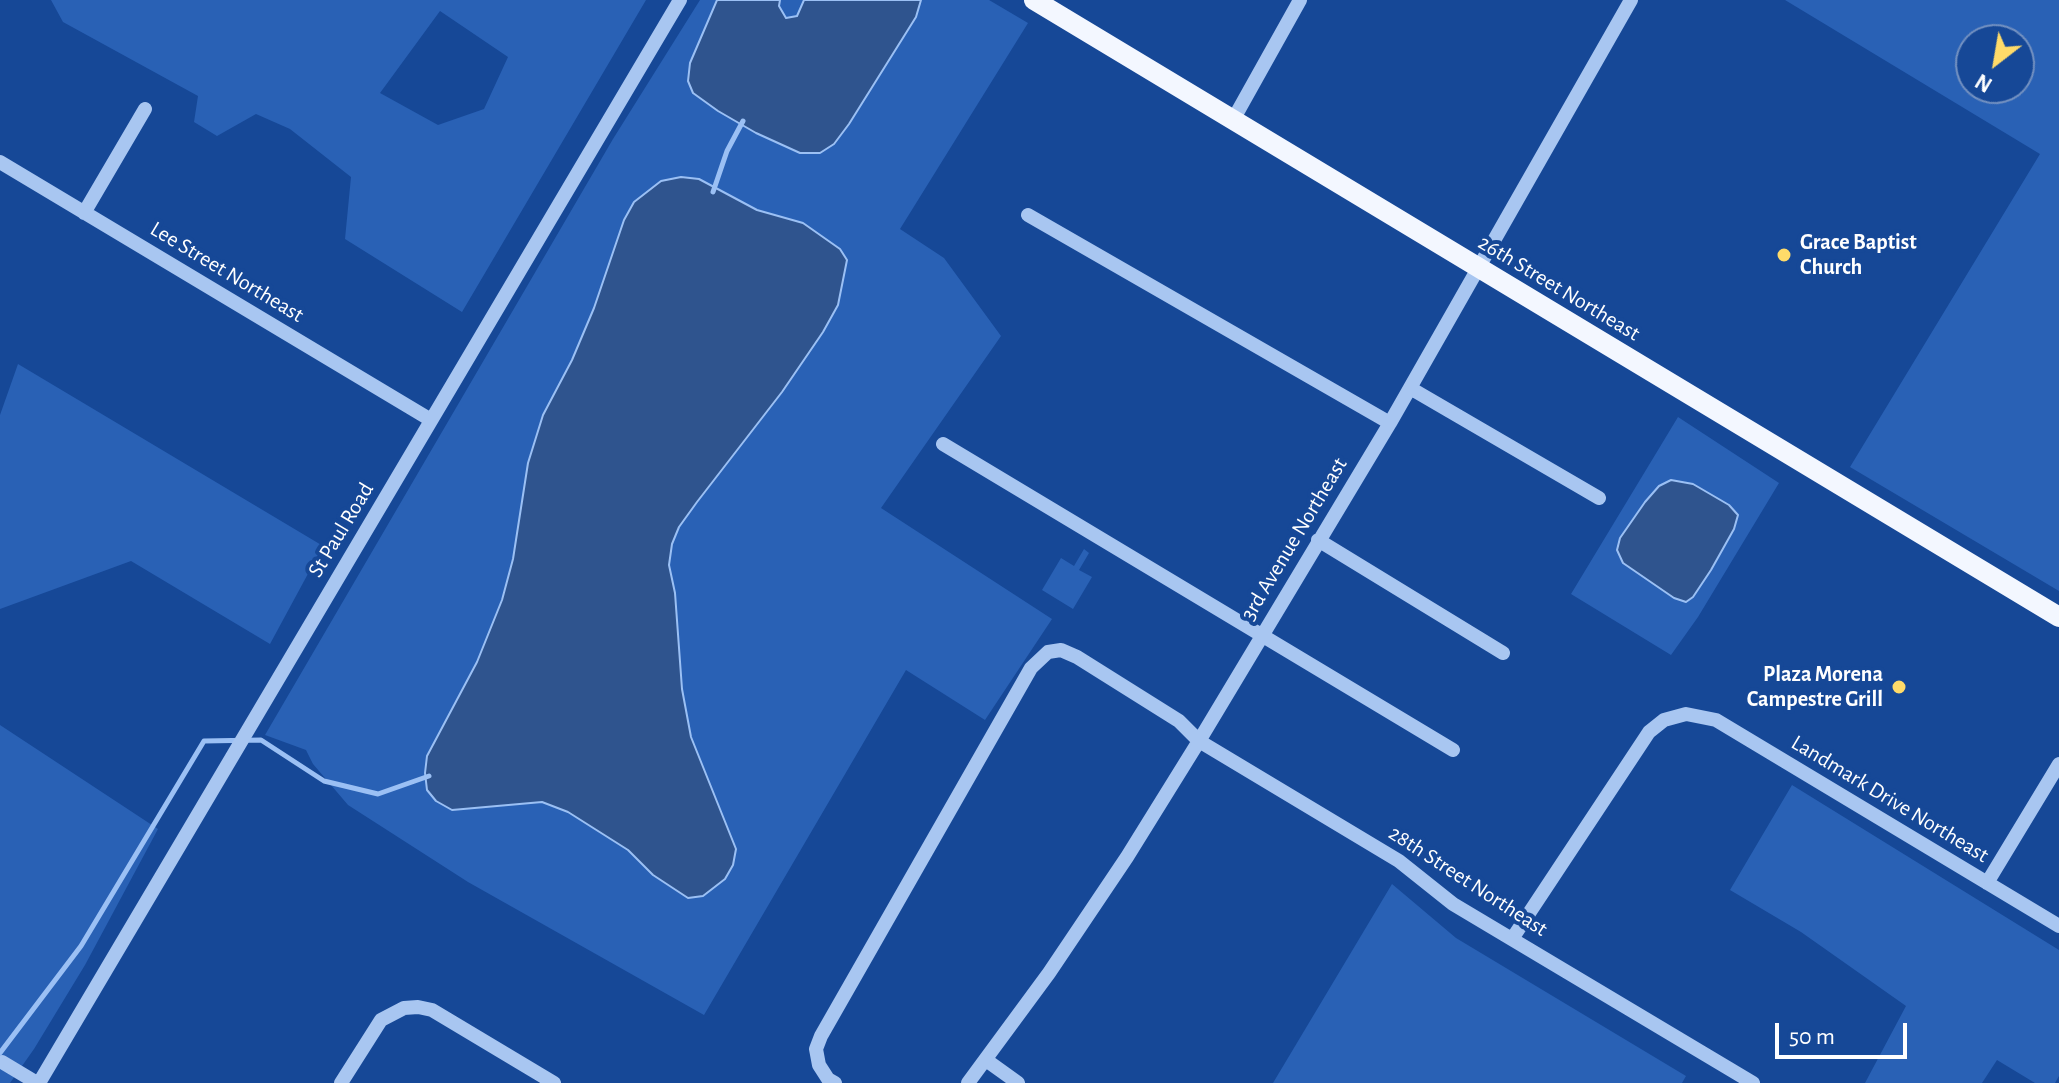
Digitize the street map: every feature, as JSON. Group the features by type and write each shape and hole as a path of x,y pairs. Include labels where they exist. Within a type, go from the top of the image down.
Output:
{"main road":[{"name":"26th Street Northeast","path":"1034,0 2059,617"}],"street":[{"name":"St Paul Road","path":"38,1083 680,0"},
{"path":"1233,120 1300,0"},
{"name":"3rd Avenue Northeast","path":"968,1083 1049,973 1127,857 1199,741 1390,423 1631,0"},
{"path":"84,213 145,109"},
{"name":"Lee Street Northeast","path":"0,162 431,420"},
{"path":"1028,215 1390,423"},
{"path":"1410,388 1599,498"},
{"path":"943,444 1453,750"},
{"path":"1318,540 1503,653"},
{"name":"28th Street Northeast","path":"835,1083 828,1079 819,1065 816,1049 821,1036 1031,668 1048,652 1061,650 1179,721 1199,741 1399,861 1453,904 1753,1083"},
{"name":"Landmark Drive Northeast","path":"1512,939 1649,732 1664,720 1686,714 1716,720 2059,926"},
{"name":"Landmark Drive Northeast","path":"1987,883 2059,764"},
{"path":"341,1083 381,1020 404,1008 418,1007 432,1010 554,1083"},
{"path":"986,1060 1018,1083"},
{"path":"2,1062 38,1083"}],"shaded area":[{"path":"51,0 646,0 462,312 345,239 351,177 290,129 256,114 217,136 194,122 198,96 63,22","holes":["440,11 508,57 484,109 438,125 380,93"]},
{"path":"700,0 989,0 1028,23 900,229 944,258 1001,336 881,508 1052,619 985,720 906,670 704,1015 468,882 348,805 313,764 306,750 265,735 613,139"},
{"path":"717,0 780,0 779,6 786,18 797,16 804,0 921,0 916,17 834,144 820,153 800,153 756,133 693,93 688,81 690,63"},
{"path":"1785,0 2059,0 2059,591 1850,467 2040,154 1957,104 2035,104 2035,24 1955,24 1955,103"},
{"path":"681,177 699,179 757,210 803,223 840,249 847,260 838,305 823,332 782,392 679,527 672,544 669,565 675,593 682,689 691,737 736,849 733,865 725,879 703,896 688,898 653,875 628,850 568,812 542,802 452,810 436,801 427,790 425,773 427,756 477,662 502,600 513,559 528,463 543,415 572,360 594,308 624,220 634,202 661,181"},
{"path":"18,364 323,546 270,644 131,561 0,609 0,415"},
{"path":"1678,417 1779,483 1698,617 1671,655 1571,594"},
{"path":"1671,480 1693,484 1729,505 1738,515 1734,529 1711,570 1693,597 1686,602 1674,598 1623,563 1617,550 1620,538 1645,502 1659,486"},
{"path":"1084,549 1089,553 1079,570 1092,577 1073,609 1042,590 1061,558 1074,566"},
{"path":"0,725 158,829 85,965 10,1083 0,1083"},
{"path":"1792,785 2059,950 2059,1076 2055,1083 2035,1083 1997,1060 1982,1083 1865,1083 1906,1006 1801,932 1730,890"},
{"path":"1392,884 1456,938 1686,1076 1682,1083 1273,1083"}],"waterway":[{"path":"713,192 727,151 743,121"},
{"path":"0,1053 81,946 204,741 261,740 324,781 378,794 429,776"}],"place":[{"name":"Grace Baptist Church","path":"1784,255"},
{"name":"Plaza Morena Campestre Grill","path":"1899,687"}]}
